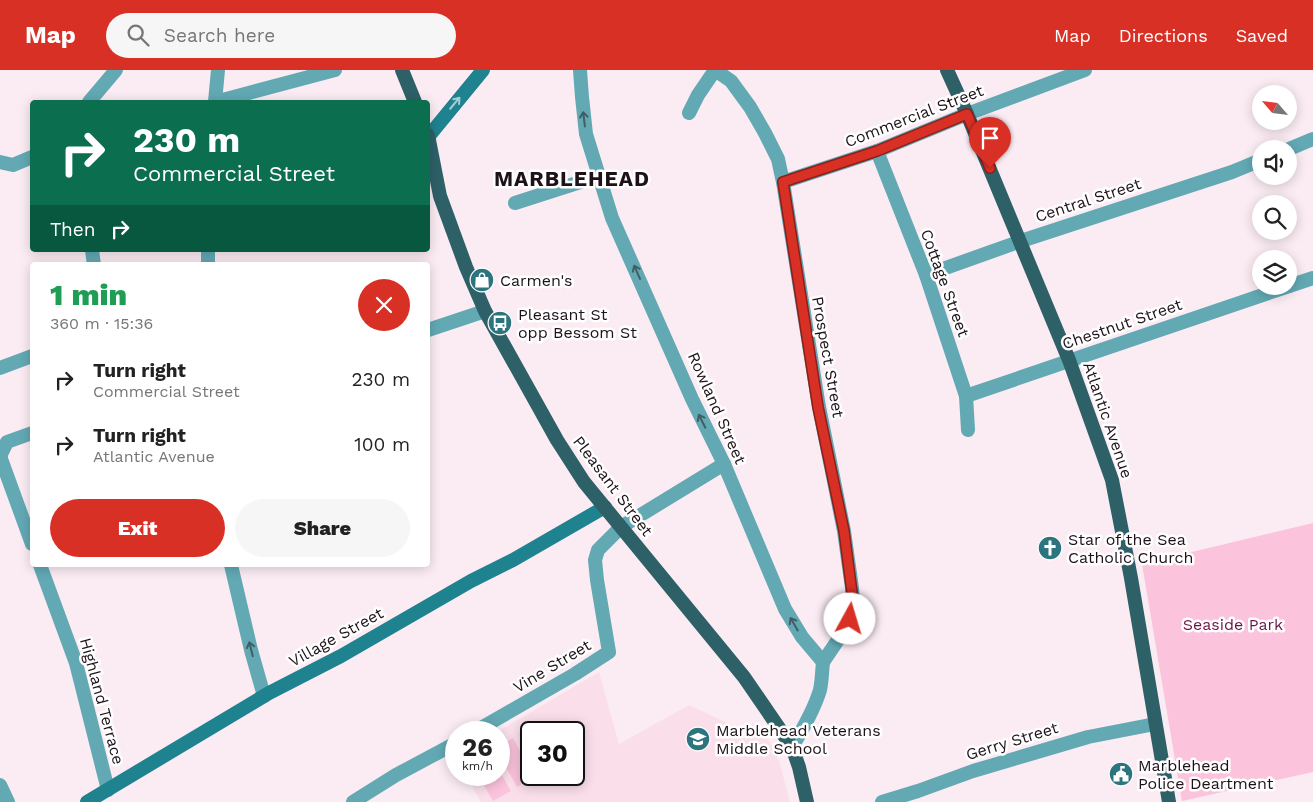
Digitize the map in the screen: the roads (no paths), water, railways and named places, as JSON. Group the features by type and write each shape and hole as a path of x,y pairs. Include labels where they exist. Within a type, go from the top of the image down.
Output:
{"main road":[{"path":"402,70 414,100"},
{"path":"430,134 482,70"},
{"name":"Atlantic Avenue","path":"947,70 1021,241 1069,360 1112,480 1131,578 1169,802"},
{"name":"Pleasant Street","path":"430,146 440,196 452,232 485,311 557,440 584,482 744,677 792,746 808,802"},
{"name":"Village Street","path":"87,802 264,696 357,647 471,581 514,560 604,507"}],"street":[{"path":"215,100 218,70"},
{"path":"222,100 335,70"},
{"name":"Rowland Street","path":"580,70 586,134 612,218 692,400 724,464 785,609 802,637 823,662"},
{"path":"689,113 698,95 715,70"},
{"name":"Prospect Street","path":"715,70 731,81 750,107 778,159 783,182 818,407 844,531 852,588 853,600 850,619 823,662"},
{"name":"Commercial Street","path":"783,182 877,151 967,114 1084,70"},
{"path":"90,100 111,72"},
{"path":"1297,146 1313,139"},
{"name":"Cottage Street","path":"877,151 926,275 966,396 968,430"},
{"path":"0,162 13,165 30,158"},
{"name":"Central Street","path":"926,275 1252,164"},
{"path":"516,203 598,176"},
{"name":"Chestnut Street","path":"1297,283 1313,278"},
{"name":"Chestnut Street","path":"966,396 1262,295"},
{"path":"430,329 485,311"},
{"path":"0,367 30,357"},
{"path":"30,434 7,442 1,454 1,459 30,539"},
{"path":"621,527 724,464"},
{"name":"Vine Street","path":"493,721 575,674 609,652 602,617 595,560 598,550 621,527"},
{"name":"Highland Terrace","path":"41,567 76,663 108,790"},
{"path":"231,567 264,696"},
{"path":"792,746 805,727 820,690 823,662"},
{"name":"Gerry Street","path":"882,802 974,771 1088,737 1155,724"},
{"path":"353,802 396,775 445,750"},
{"path":"0,785 8,802"}],"place":[{"name":"Carmen's","path":"482,280"},
{"name":"Pleasant St opp Bessom St","path":"500,323"},
{"name":"Star of the Sea Catholic Church","path":"1050,548"},
{"name":"Marblehead Veterans Middle School","path":"698,739"},
{"name":"Marblehead Police Deartment","path":"1121,774"}],"district":[{"name":"MARBLEHEAD","path":"572,178"}],"park label":[{"name":"Seaside Park","path":"1233,624"}]}
